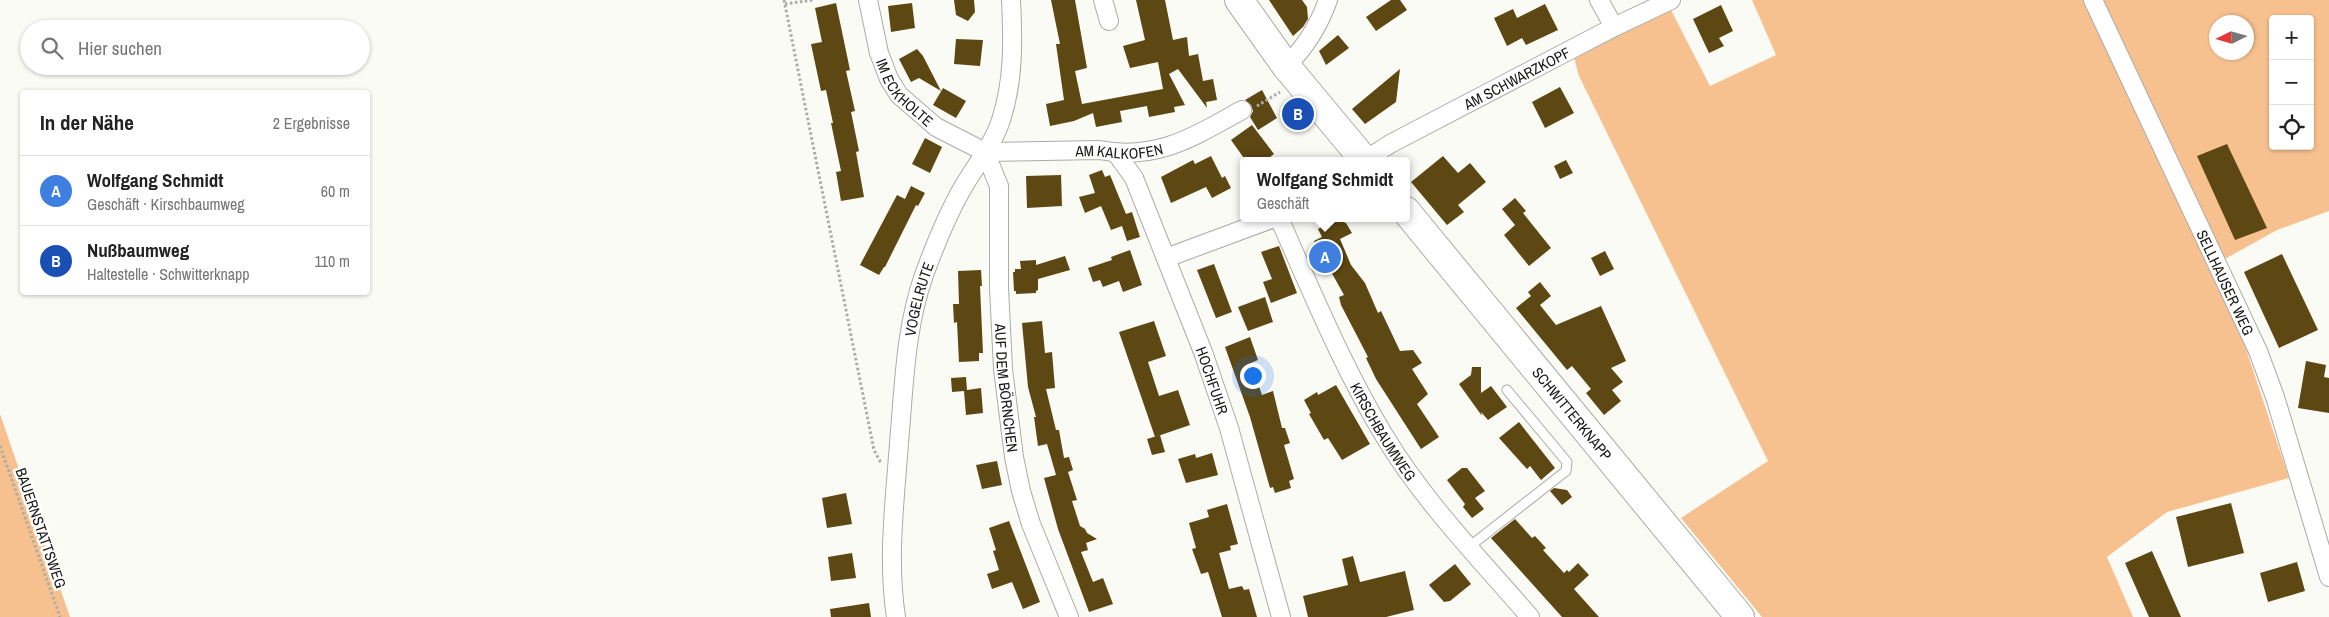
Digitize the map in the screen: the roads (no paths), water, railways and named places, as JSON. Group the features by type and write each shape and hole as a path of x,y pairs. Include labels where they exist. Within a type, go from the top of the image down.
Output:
{"main road":[{"path":"1239,0 1286,66 1362,157"},
{"name":"SCHWITTERKNAPP","path":"1410,216 1740,617"}],"street":[{"name":"IM ECKHOLTE","path":"868,0 879,53 889,79 899,95 936,127 985,152"},
{"name":"VOGELRUTE","path":"896,617 892,584 896,492 907,349 912,316 940,231 962,189 985,152 1000,121 1012,70 1011,0"},
{"path":"1103,0 1109,21"},
{"path":"1286,66 1317,27 1328,0"},
{"path":"1599,0 1614,27"},
{"name":"AM SCHWARZKOPF","path":"1371,157 1390,144 1614,27 1671,0"},
{"name":"SELLHAUSER WEG","path":"2093,0 2258,351 2275,397 2329,577"},
{"name":"AM KALKOFEN","path":"985,152 1099,150 1116,153 1153,151 1186,141 1242,110"},
{"name":"AUF DEM BÖRNCHEN","path":"985,152 999,186 999,288 1003,369 1014,457 1021,491 1031,524 1069,617"},
{"name":"HOCHFUHR","path":"1116,153 1134,178 1230,428 1281,617"},
{"path":"1166,258 1263,222"},
{"name":"KIRSCHBAUMWEG","path":"1281,222 1340,353 1386,438 1422,490 1530,617"}],"lane":[{"path":"1469,547 1523,502 1566,471 1567,462 1507,390"}],"place":[{"name":"Nußbaumweg","path":"1298,114"},
{"name":"Wolfgang Schmidt","path":"1325,257"}]}
